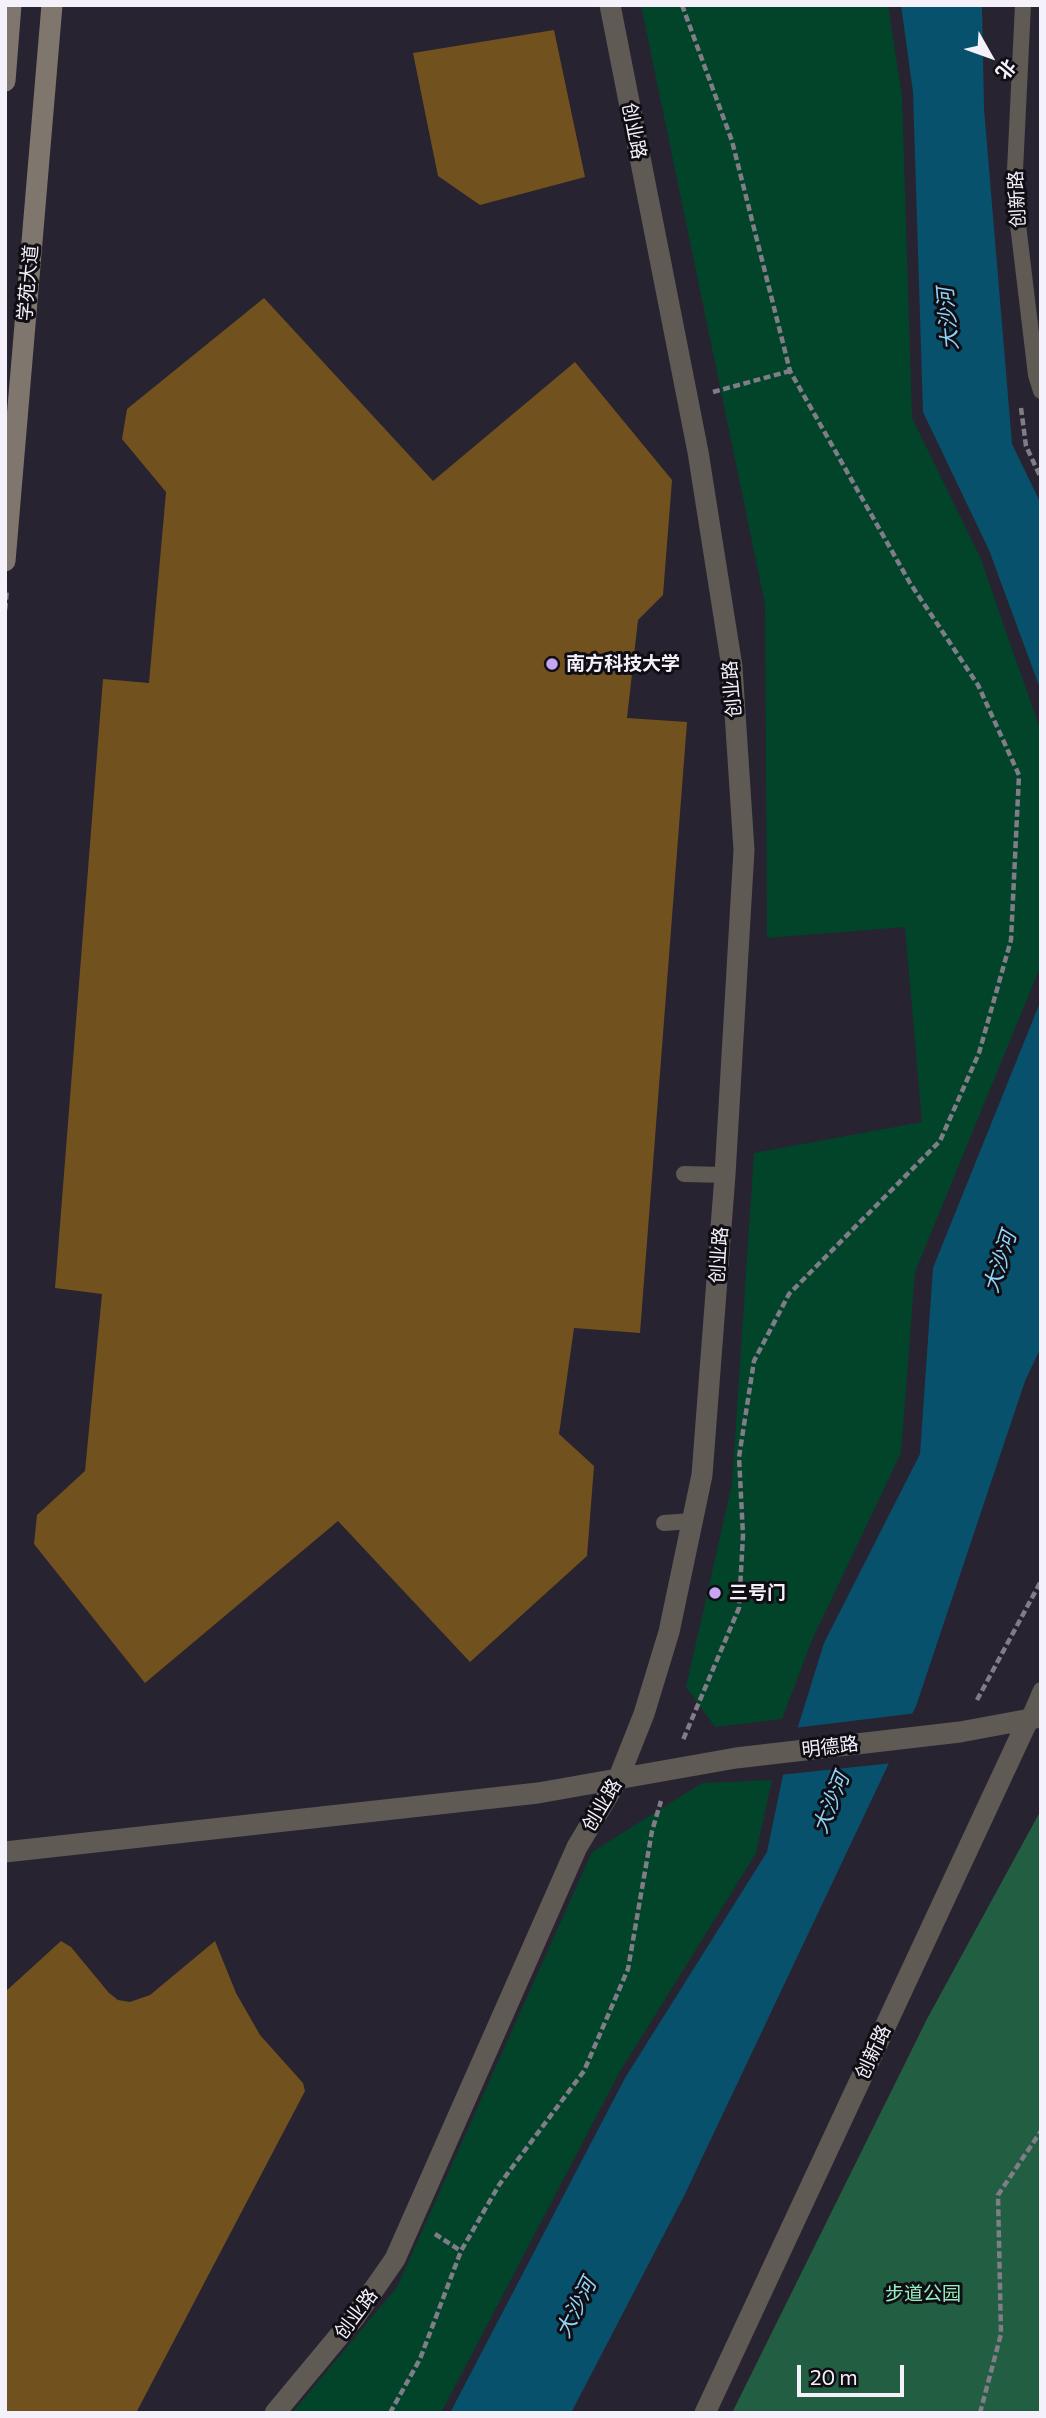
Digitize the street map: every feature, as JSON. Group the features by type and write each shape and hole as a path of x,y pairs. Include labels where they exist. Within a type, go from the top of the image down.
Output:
{"main road":[{"path":"5,81 11,5"},
{"name":"学苑大道","path":"5,561 52,5"}],"street":[{"name":"创业路","path":"275,2413 354,2318 395,2259 577,1847 619,1777 644,1714 669,1632 702,1475 725,1175 744,850 732,667 698,452 685,399 610,5"},
{"name":"明德路","path":"5,1852 538,1793 736,1758 960,1732 1035,1717"},
{"name":"创新路","path":"705,2413 1035,1717"}],"lane":[{"name":"创新路","path":"1023,5 1014,191 1034,361 1041,391"},
{"path":"684,1174 725,1175"},
{"path":"664,1523 692,1521"},
{"name":"创新路","path":"1035,1717 1041,1690"}],"path":[{"path":"390,2413 420,2359 461,2251 499,2185 584,2071 628,1969 652,1831 670,1769 739,1608 743,1535 739,1457 754,1361 789,1294 940,1141 979,1053 1011,940 1019,775 978,685 910,583 790,372 732,141 682,5"},
{"path":"685,399 790,372"},
{"path":"960,1732 1041,1581"},
{"path":"980,2413 1001,2334 998,2194 1041,2131"}],"green space":[{"path":"641,5 888,5 902,97 912,418 980,557 1041,732 1041,965 915,1272 901,1453 812,1640 782,1719 715,1727 686,1687 732,1484 754,1153 922,1122 905,927 767,938 765,604"},
{"path":"772,1780 756,1853 619,2073 441,2413 292,2413 397,2287 592,1852 702,1783"},
{"name":"步道公园","path":"1041,1810 1041,2413 732,2413 927,2019"}],"water":[{"name":"大沙河","path":"901,5 982,5 984,109 1012,444 1041,504 1041,691 989,550 923,412 913,92"},
{"name":"大沙河","path":"1041,1000 1041,1347 1025,1381 916,1706 684,2196 571,2413 450,2413 625,2078 767,1852 783,1775 824,1643 920,1454 933,1268"}],"pier":[{"path":"917,1713 893,1763 779,1775 794,1728"}],"building":[{"path":"554,30 585,177 480,205 438,176 413,53"},
{"path":"264,298 433,481 575,362 672,480 663,595 638,620 627,718 687,722 640,1333 574,1328 559,1434 594,1466 587,1556 470,1662 338,1521 145,1683 34,1544 37,1515 85,1471 102,1294 55,1288 103,679 149,683 166,492 122,439 127,409"},
{"path":"61,1941 71,1947 109,1993 118,2000 130,2002 150,1995 215,1941 236,1993 260,2035 303,2083 305,2091 136,2413 5,2413 5,1992"}],"place":[{"name":"南方科技大学","path":"552,664"},
{"name":"三号门","path":"715,1593"}]}
